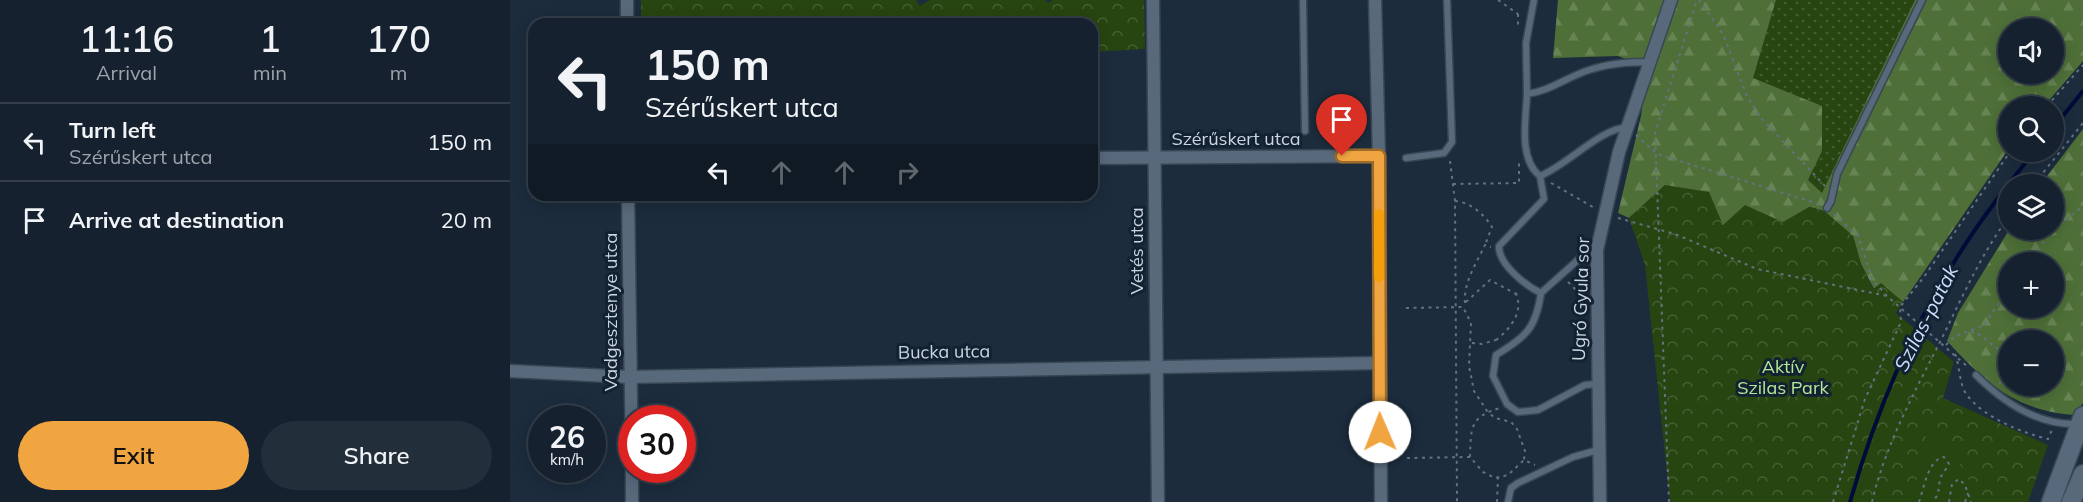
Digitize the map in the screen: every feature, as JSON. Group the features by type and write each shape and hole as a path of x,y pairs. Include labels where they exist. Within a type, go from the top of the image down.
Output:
{"street":[{"path":"627,0 627,18"},
{"name":"Vetés utca","path":"1153,0 1158,502"},
{"path":"1375,0 1379,156 1378,363 1381,502"},
{"name":"Ugró Gyula sor","path":"1600,502 1597,250 1628,127 1671,0"},
{"name":"Szérűskert utca","path":"1098,158 1379,156"},
{"name":"Vadgesztenye utca","path":"628,201 630,405"},
{"name":"Bucka utca","path":"510,371 629,377 1378,363"},
{"path":"2051,502 2082,422"},
{"path":"2071,502 2083,474"},
{"path":"632,483 633,502"}],"lane":[{"path":"1303,0 1305,131"},
{"path":"1406,158 1444,153 1452,142 1447,0"},
{"path":"1534,0 1526,43 1526,145 1532,170 1540,176 1544,199 1499,246 1498,250 1501,258 1526,284 1541,293"},
{"path":"1827,208 1832,201 1832,191 1837,174 1922,0"},
{"path":"1527,94 1545,92 1579,74 1615,62 1650,62"},
{"path":"1540,176 1556,169 1615,128 1628,127"},
{"path":"1597,250 1589,250 1541,293 1537,320 1517,342 1496,355 1493,376 1507,404 1518,412 1538,410 1585,385 1597,384"},
{"path":"1976,375 1993,392 2018,409 2046,420 2082,422"},
{"path":"1508,502 1511,489 1573,457 1598,450"}],"path":[{"path":"1498,0 1518,14 1530,14"},
{"path":"1669,502 1655,134 1698,0"},
{"path":"1698,0 1723,34 1746,94 1760,117 1795,156 1832,191"},
{"path":"2056,96 2083,65"},
{"path":"2042,174 2083,123"},
{"path":"1628,127 1657,154 1827,208 1847,223 1858,236 1872,279 1887,296 1946,345 1976,375"},
{"path":"1444,153 1452,163 1455,201 1457,502"},
{"path":"1900,307 1924,277 2003,162"},
{"path":"1454,184 1519,183 1519,174"},
{"path":"1540,176 1605,214 1659,230 1757,269 1887,296"},
{"path":"1455,201 1462,201 1488,220 1492,227 1471,275 1464,295 1465,303"},
{"path":"2064,221 2083,206"},
{"path":"1872,502 1876,484 1914,391 1957,304 1998,235"},
{"path":"1485,244 1498,250"},
{"path":"1562,275 1585,300 1597,300"},
{"path":"1463,307 1490,280 1516,294"},
{"path":"1516,294 1526,284"},
{"path":"1472,343 1492,343 1497,340 1516,317 1518,305 1516,294"},
{"path":"1946,345 1955,336 1983,326 1998,304"},
{"path":"1833,502 1864,399 1902,316 1900,307"},
{"path":"1406,308 1456,308"},
{"path":"1968,331 1976,332 1998,349"},
{"path":"1497,340 1504,350"},
{"path":"1993,392 1998,386"},
{"path":"1507,404 1483,413 1478,419 1470,436 1470,457 1483,472 1498,478 1516,469 1524,460 1537,466 1541,473"},
{"path":"1407,458 1470,457"},
{"path":"1919,502 1925,490 1927,472 1937,459 1944,457 1949,465 1940,477 1938,494 1933,502"},
{"path":"1497,502 1498,478"},
{"path":"1949,502 1955,480 1962,481 1971,502"},
{"path":"1965,502 1968,494"}],"green space":[{"path":"641,0 916,0 920,6 930,0 1046,0 1048,3 1053,0 1144,0 1145,49 1098,52 1098,18 641,18"},
{"path":"1558,0 1776,0 1753,78 1822,106 1822,151 1808,180 1822,193 1915,0 2083,0 2083,61 2064,83 2064,18 1998,18 1998,84 2063,84 2053,96 1998,96 2000,162 1903,302 1881,284 1874,289 1861,264 1853,236 1824,211 1810,207 1783,223 1723,226 1665,185 1629,218 1618,213 1641,116 1647,67 1618,56 1553,58"},
{"path":"1776,0 1915,0 1822,194 1808,180 1822,150 1753,78"},
{"path":"2083,129 2083,403 2074,415 2034,407 2010,396 2064,396 2064,330 1998,330 1998,388 1975,370 1947,341 1958,313 2003,240 2064,240 2064,174 2049,174 2058,162 2064,162 2064,154"},
{"name":"Aktív Szilas Park","path":"1665,185 1709,192 1723,225 1745,205 1783,222 1809,207 1824,211 1853,236 1861,264 1873,289 1881,283 1903,302 1896,313 1954,362 1943,398 2048,445 2028,502 1670,502 1645,265 1629,218"},
{"path":"1927,431 1936,436 1952,452 1981,502 1912,502"}],"waterway":[{"name":"Szilas-patak","path":"2064,115 2083,91"},
{"name":"Szilas-patak","path":"1850,502 1870,439 1894,377 1923,316 1974,231 2026,162"}],"slow traffic":[{"path":"1379,214 1379,277"}],"route":[{"path":"1342,156 1379,156 1380,432"}]}
